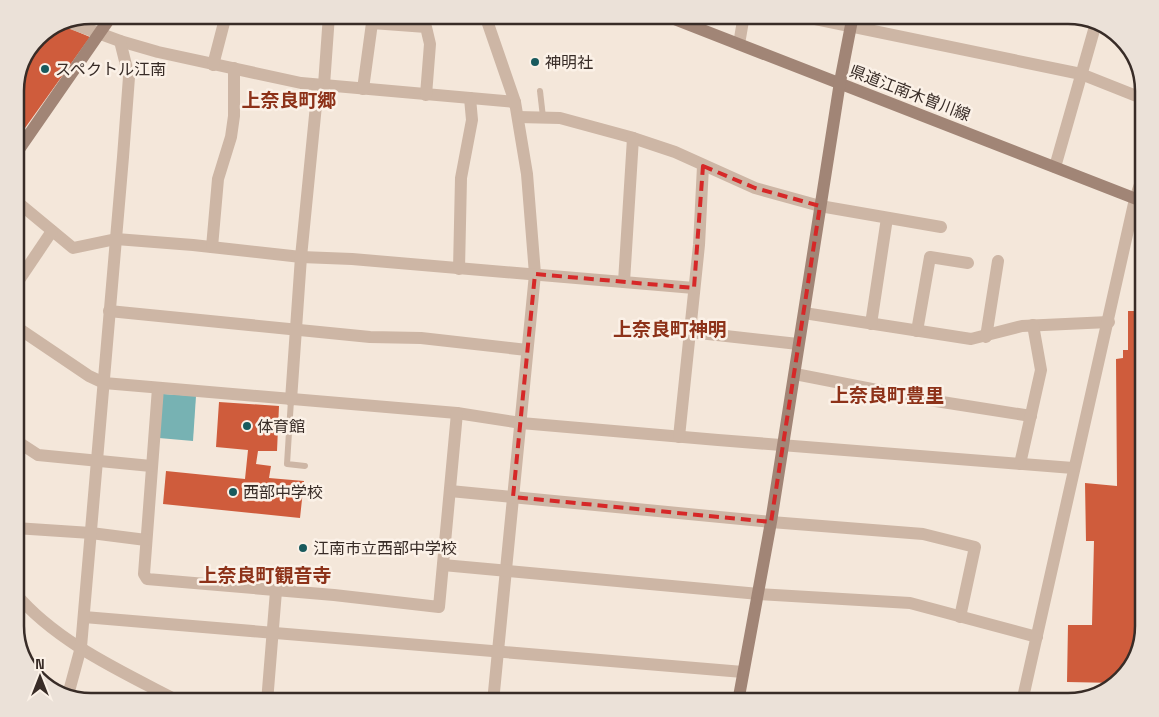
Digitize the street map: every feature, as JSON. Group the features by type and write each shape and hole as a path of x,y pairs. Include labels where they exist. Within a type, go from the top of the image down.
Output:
{"street":[{"path":"88,24 100,34 120,41 213,65 321,85 515,102"},
{"path":"24,142 106,24"},
{"path":"213,65 224,24"},
{"path":"291,400 301,257 328,24"},
{"path":"363,89 372,24"},
{"path":"416,24 426,26 430,44 426,95"},
{"path":"489,24 515,102 518,117 527,174 535,274 494,693"},
{"name":"県道江南木曽川線","path":"694,24 739,44 1055,166 1135,199"},
{"path":"739,44 742,24"},
{"path":"740,693 784,446 798,344 840,82 851,24"},
{"path":"869,24 1081,74 1135,95"},
{"path":"1055,166 1094,29"},
{"path":"69,690 81,647 84,617 129,77 120,41"},
{"path":"212,247 218,179 231,137 234,116 234,68"},
{"path":"459,269 461,178 472,120 470,98"},
{"path":"518,117 560,118 633,138 674,152 755,188 820,206 941,227"},
{"path":"624,282 633,138"},
{"path":"679,437 700,244 703,166"},
{"path":"24,208 73,248 116,239 301,257 694,288"},
{"path":"1024,693 1073,468 1135,217"},
{"path":"871,324 887,218"},
{"path":"24,273 52,231"},
{"path":"918,331 930,257 968,263"},
{"path":"986,337 998,261"},
{"path":"109,312 370,337 420,338 527,350"},
{"path":"804,313 971,340 1033,325 1109,322"},
{"path":"1020,464 1041,370 1033,325"},
{"path":"24,332 89,376 104,382 457,414 679,437 1073,468"},
{"path":"690,332 798,344"},
{"path":"795,374 1031,416"},
{"path":"158,388 144,574 147,580 334,595 439,607 457,414"},
{"path":"24,446 38,455 151,466"},
{"path":"450,491 771,522 923,534 975,547 960,617"},
{"path":"24,529 91,533 146,540"},
{"path":"443,564 758,594 910,603 1036,637"},
{"path":"268,693 271,633 276,591"},
{"path":"24,602 42,620 81,647 164,693"},
{"path":"84,617 743,672"}],"lane":[{"path":"540,91 543,117"},
{"path":"291,400 287,464 305,466"}],"highlighted area":[{"path":"703,166 755,188 820,206 771,522 513,497 535,274 694,288"}],"water":[{"path":"163,394 196,396 193,441 159,438"}],"building":[{"name":"スペクトル江南","path":"68,28 90,37 24,129 24,86 26,73 38,50 47,40"},
{"path":"1128,311 1135,311 1135,635 1126,660 1116,674 1104,683 1067,682 1068,625 1092,625 1094,541 1086,541 1085,483 1117,486 1116,359 1123,358 1123,350 1128,350"},
{"name":"西部中学校","path":"219,402 279,406 277,451 258,451 256,464 271,466 269,478 304,481 300,518 163,504 166,471 245,479 248,450 216,447"}],"place":[{"name":"神明社","path":"535,62"},
{"name":"スペクトル江南","path":"45,69"},
{"name":"体育館","path":"247,426"},
{"name":"西部中学校","path":"233,492"},
{"name":"江南市立西部中学校","path":"303,548"}],"district":[{"name":"上奈良町郷","path":"289,100"},
{"name":"上奈良町神明","path":"670,329"},
{"name":"上奈良町豊里","path":"887,395"},
{"name":"上奈良町観音寺","path":"265,575"}]}
